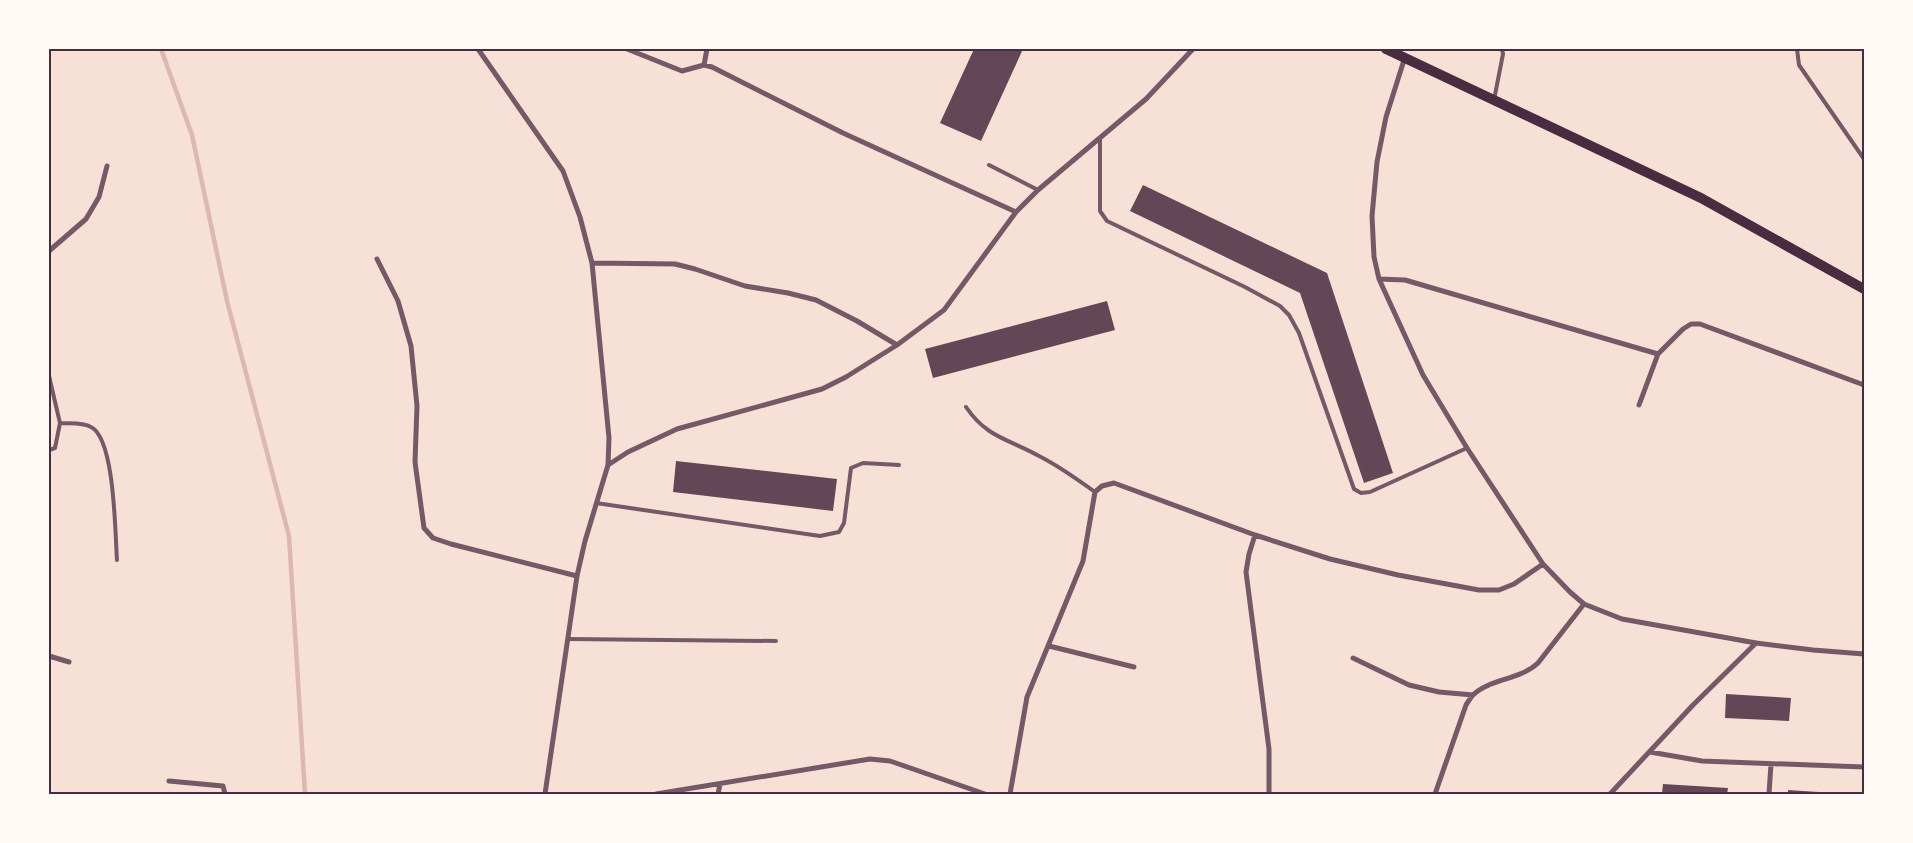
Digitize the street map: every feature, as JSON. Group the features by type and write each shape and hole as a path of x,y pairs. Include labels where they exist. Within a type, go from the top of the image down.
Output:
{"main road":[{"path":"1388,49 1701,198 1864,289"}],"street":[{"path":"478,49 562,171 580,217 592,263 609,438 608,465 584,541 545,794"},
{"path":"627,49 682,71 704,65 712,67 843,133 1016,212"},
{"path":"704,65 707,49"},
{"path":"608,465 628,452 677,429 822,389 846,377 897,345 944,310 1016,212 1038,190 1146,99 1193,49"},
{"path":"1405,58 1386,118 1376,162 1372,216 1374,257 1379,279 1423,375 1467,448 1543,564 1584,604 1622,619 1756,643 1864,654"},
{"path":"49,251 86,219 100,197 107,166"},
{"path":"377,259 398,301 410,346 417,406 415,462 424,528 433,538 451,544 578,576"},
{"path":"592,263 674,264 745,286 816,300 857,321 897,345"},
{"path":"1379,279 1405,280 1658,354"},
{"path":"1639,405 1658,354 1682,329 1691,324 1700,324 1864,385"},
{"path":"1010,794 1027,698 1083,561 1095,492 1102,486 1114,483 1256,535 1330,559 1398,575 1479,590 1499,590 1514,584 1543,564"},
{"path":"1256,535 1249,554 1246,572 1269,749 1269,794"},
{"path":"1435,794 1466,705 1473,695 1531,670 1584,604"},
{"path":"1610,794 1693,705 1756,643"},
{"path":"1049,646 1134,667"},
{"path":"49,656 69,662"},
{"path":"1352,658 1408,685 1439,692 1473,695"},
{"path":"1650,752 1702,761 1864,767"},
{"path":"656,794 870,759 890,761 985,794"},
{"path":"1769,794 1771,764"},
{"path":"168,781 223,786 225,794"},
{"path":"718,794 720,784"}],"lane":[{"path":"1494,100 1504,54 1502,49"},
{"path":"1797,49 1799,64 1864,159"},
{"path":"1100,138 1100,211 1107,221 1245,287 1280,306 1289,315 1299,333 1354,489 1361,492 1370,492 1467,448"},
{"path":"989,165 1038,190"},
{"path":"49,376 60,423 55,448 49,450"},
{"path":"966,407 975,421 988,432 1060,467 1095,492"},
{"path":"60,423 83,424 92,427 104,442 109,464 117,560"},
{"path":"596,503 820,536 839,532 844,523 851,468 863,463 899,465"},
{"path":"568,639 776,642"}],"building":[{"path":"974,49 1023,49 981,141 940,123"},
{"path":"1143,185 1327,273 1393,473 1364,483 1300,293 1130,211"},
{"path":"1107,301 1115,330 933,378 925,349"},
{"path":"676,461 837,479 833,511 673,492"},
{"path":"1726,694 1791,698 1789,721 1725,718"},
{"path":"1663,784 1728,788 1727,794 1662,794"},
{"path":"1788,790 1834,793 1834,794 1788,794"}],"waterway":[{"path":"161,49 192,135 227,301 289,536 305,794"}]}
